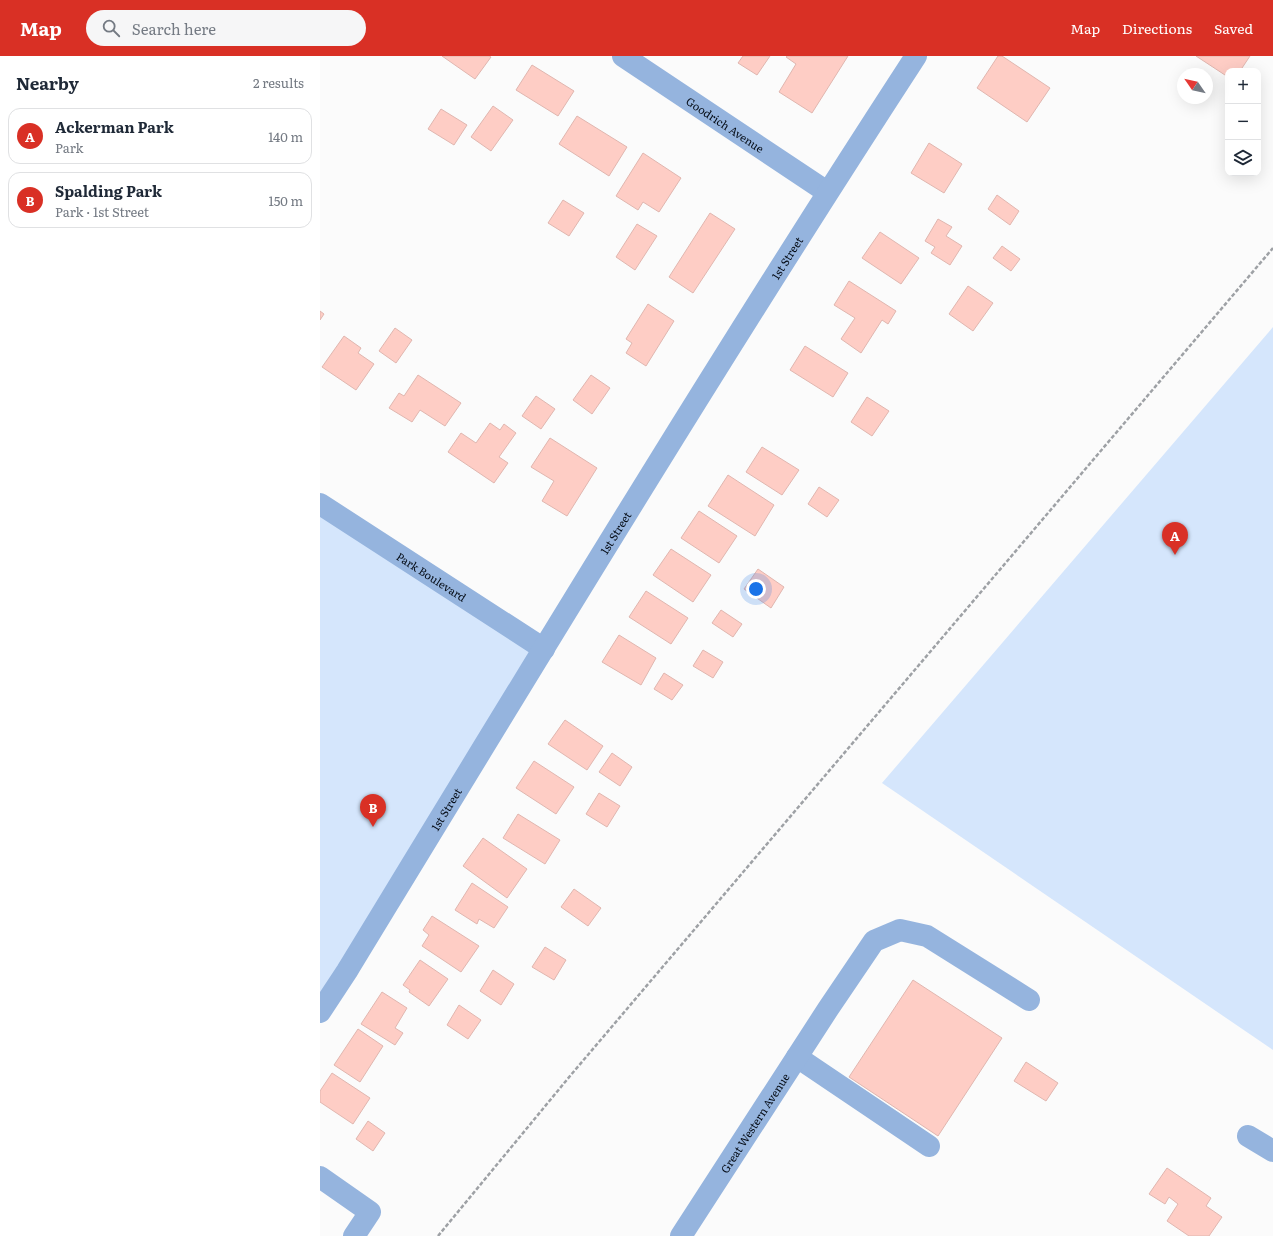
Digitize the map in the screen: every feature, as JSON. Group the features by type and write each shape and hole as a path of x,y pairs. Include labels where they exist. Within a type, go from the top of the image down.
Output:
{"street":[{"name":"Goodrich Avenue","path":"623,56 827,192"},
{"name":"1st Street","path":"320,1012 347,971 827,192 916,56"},
{"name":"Park Boulevard","path":"320,504 544,649"},
{"name":"Great Western Avenue","path":"681,1236 828,1009 874,941 900,930 928,936 1029,1000"},
{"path":"797,1057 929,1146"},
{"path":"1248,1136 1273,1151"},
{"path":"320,1177 370,1212 354,1236"}],"path":[{"path":"438,1236 570,1076 1273,248"}],"shaded area":[{"path":"1273,327 1273,1050 882,783"},
{"path":"320,513 533,652 320,1002"}],"building":[{"path":"442,56 489,56 491,57 475,79"},
{"path":"743,56 770,56 757,75 738,63"},
{"path":"848,56 812,113 779,92 796,64 786,57"},
{"path":"998,56 1002,56 1050,88 1027,122 977,88"},
{"path":"1196,56 1250,56 1242,68 1225,68 1225,75"},
{"path":"532,65 574,91 558,116 516,90"},
{"path":"493,106 513,120 491,151 471,137"},
{"path":"441,109 467,125 454,145 428,129"},
{"path":"577,116 627,147 609,176 559,144"},
{"path":"929,143 962,164 944,193 911,173"},
{"path":"643,153 681,178 659,212 643,202 638,210 616,196"},
{"path":"997,195 1019,211 1010,225 988,209"},
{"path":"563,200 584,213 569,236 548,223"},
{"path":"710,213 735,229 693,293 669,277"},
{"path":"938,219 952,227 946,236 962,246 950,265 931,253 935,247 925,241"},
{"path":"637,224 657,236 635,270 616,257"},
{"path":"880,232 919,258 901,284 862,258"},
{"path":"1002,246 1020,259 1011,271 993,258"},
{"path":"849,281 896,311 888,324 882,320 861,353 841,339 855,318 834,305"},
{"path":"968,286 993,303 973,331 949,314"},
{"path":"648,304 674,321 646,366 626,353 632,343 626,339"},
{"path":"320,311 324,314 320,320"},
{"path":"395,328 412,340 396,363 379,351"},
{"path":"344,336 361,348 358,353 374,364 356,390 322,367"},
{"path":"805,346 848,373 833,397 790,370"},
{"path":"418,375 461,403 445,426 420,410 412,422 389,408 399,393 404,396"},
{"path":"591,375 610,388 592,414 573,400"},
{"path":"536,396 555,409 541,429 522,416"},
{"path":"867,397 889,411 872,436 851,422"},
{"path":"490,423 500,430 504,424 516,433 499,457 508,463 494,483 448,452 461,433 476,443"},
{"path":"550,438 597,468 567,516 542,501 554,481 531,467"},
{"path":"762,447 799,470 782,495 746,472"},
{"path":"728,475 774,505 755,536 708,506"},
{"path":"819,487 839,500 827,517 808,504"},
{"path":"699,511 737,536 719,563 681,538"},
{"path":"671,549 711,575 693,602 653,575"},
{"path":"758,569 784,587 771,608 744,589"},
{"path":"646,591 688,618 671,644 629,617"},
{"path":"721,610 742,624 733,637 712,623"},
{"path":"619,635 656,658 641,685 602,662"},
{"path":"703,650 723,662 713,678 693,666"},
{"path":"664,673 683,685 672,700 654,689"},
{"path":"565,720 603,746 587,770 548,744"},
{"path":"612,753 632,767 620,786 599,772"},
{"path":"534,761 574,787 556,814 516,788"},
{"path":"599,793 620,806 607,827 586,814"},
{"path":"518,814 560,840 545,864 503,838"},
{"path":"483,838 527,869 507,898 463,866"},
{"path":"472,883 508,907 494,928 479,919 477,924 455,910"},
{"path":"574,889 601,908 588,926 561,907"},
{"path":"432,916 479,946 461,972 422,946 429,935 423,930"},
{"path":"545,947 566,960 554,980 532,967"},
{"path":"420,960 448,979 429,1006 409,992 410,990 403,985"},
{"path":"493,970 514,984 501,1005 480,991"},
{"path":"913,980 1002,1038 938,1136 849,1077"},
{"path":"382,992 407,1008 395,1028 403,1033 395,1045 361,1024"},
{"path":"459,1005 481,1020 468,1039 447,1025"},
{"path":"358,1029 383,1046 360,1082 334,1065"},
{"path":"1026,1062 1058,1083 1046,1101 1014,1081"},
{"path":"332,1073 370,1098 353,1124 320,1102 320,1091"},
{"path":"368,1121 385,1133 373,1151 356,1139"},
{"path":"1167,1168 1211,1198 1206,1206 1222,1217 1209,1236 1189,1236 1167,1221 1178,1204 1169,1197 1165,1204 1149,1194"}],"place":[{"name":"Ackerman Park","path":"1175,555"},
{"name":"Spalding Park","path":"373,827"}]}
